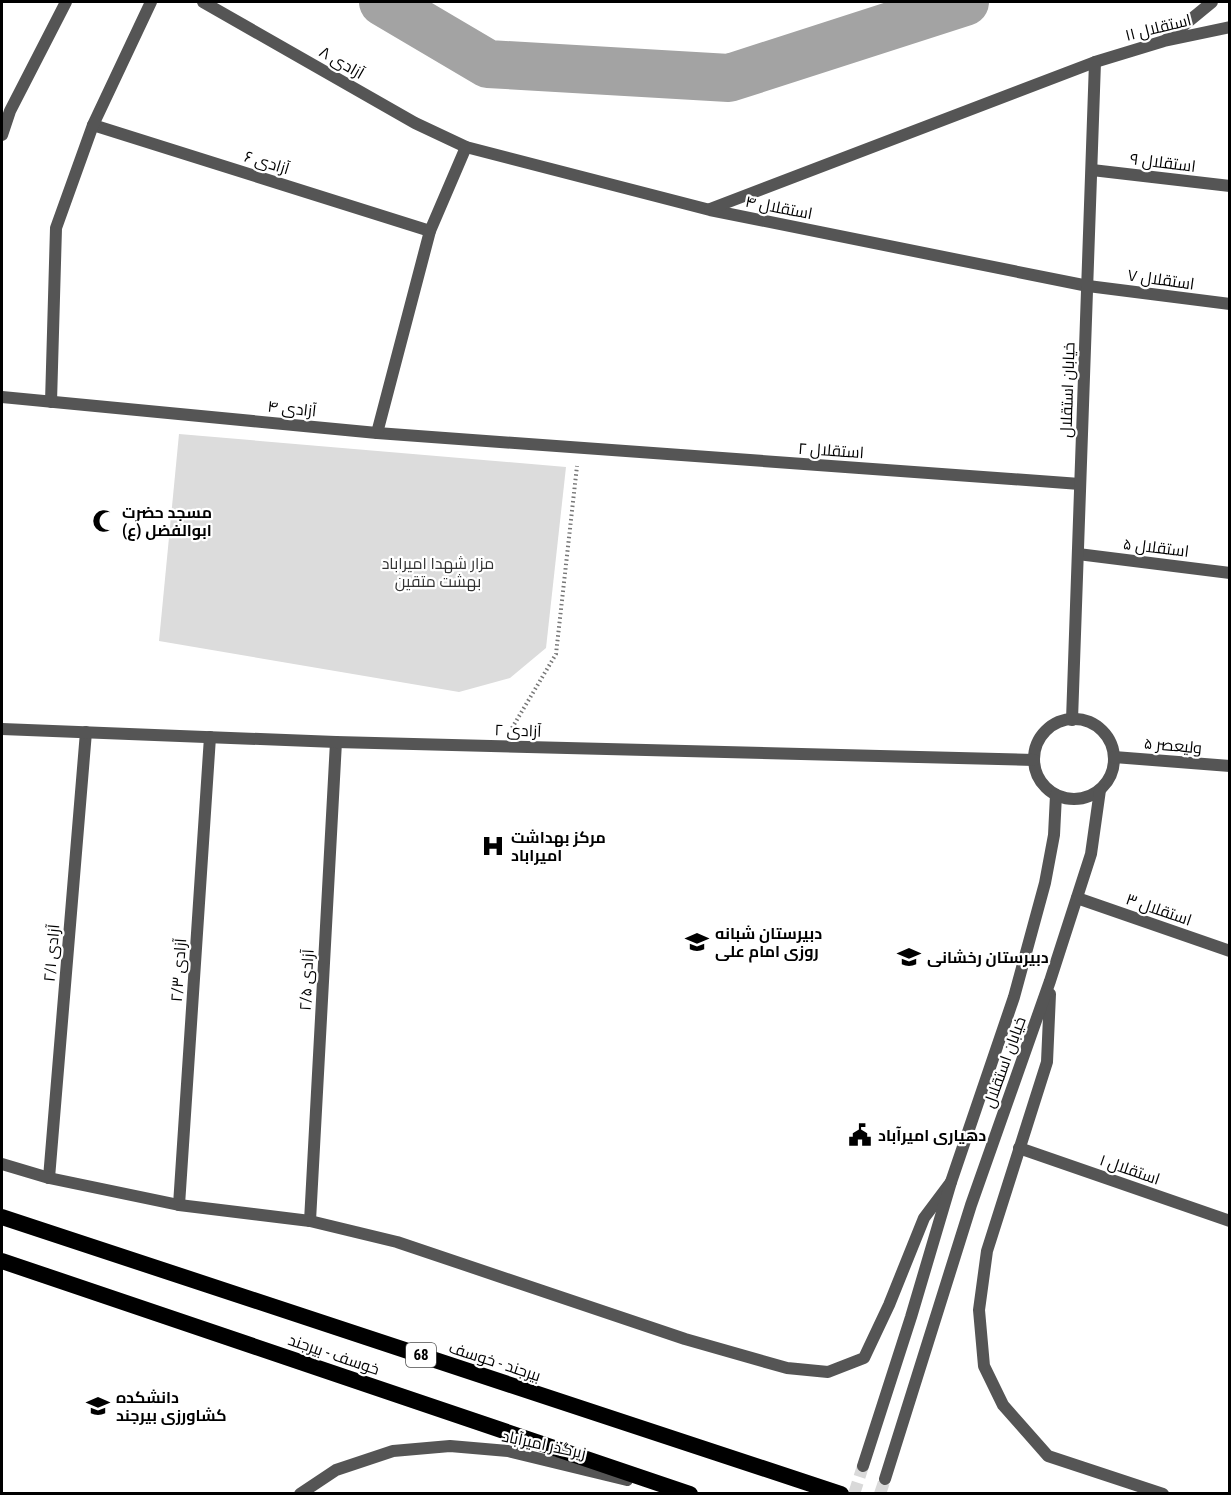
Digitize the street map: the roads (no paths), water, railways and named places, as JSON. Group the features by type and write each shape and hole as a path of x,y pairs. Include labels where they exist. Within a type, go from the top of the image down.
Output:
{"highway":[{"name":"بیرجند - خوسف","path":"2,1217 841,1494"},
{"name":"خوسف - بیرجند","path":"2,1261 690,1494"}],"street":[{"path":"2,135 10,111 66,2"},
{"path":"51,402 56,228 93,125 151,2"},
{"name":"آزادی ۸","path":"203,2 415,123 466,147"},
{"path":"1164,41 1212,2"},
{"name":"استقلال ۱۱","path":"710,210 1095,62 1164,41 1230,27"},
{"name":"خیابان استقلال","path":"1072,720 1095,62"},
{"name":"آزادی ۶","path":"93,125 430,231"},
{"path":"377,433 430,231 466,147"},
{"name":"استقلال ۴","path":"466,147 710,210 1088,286"},
{"name":"استقلال ۹","path":"1092,170 1230,186"},
{"name":"استقلال ۷","path":"1088,286 1230,304"},
{"name":"آزادی ۴","path":"2,397 377,433 579,449"},
{"name":"استقلال ۲","path":"579,449 1080,484"},
{"name":"استقلال ۵","path":"1078,554 1230,573"},
{"path":"1072,720 1084,720 1096,726 1112,745 1114,757 1113,769 1100,790 1086,797 1071,799 1056,795 1044,786 1037,774 1034,760 1041,737 1049,728 1060,722 1072,720"},
{"name":"آزادی ۲","path":"2,729 336,742 1034,760"},
{"name":"آزادی ۲/۱","path":"49,1178 86,732"},
{"name":"آزادی ۲/۳","path":"179,1204 210,737"},
{"name":"آزادی ۲/۵","path":"310,1221 336,742"},
{"name":"ولیعصر ۵","path":"1114,757 1230,766"},
{"name":"خیابان استقلال","path":"885,1479 971,1205 1050,981 1091,854 1100,790"},
{"name":"خیابان استقلال","path":"863,1466 951,1182 1014,997 1045,883 1054,835 1056,795"},
{"name":"استقلال ۳","path":"1077,898 1230,951"},
{"path":"1050,981 1047,1062 987,1251 979,1310 984,1366 1003,1405 1048,1456 1163,1494"},
{"name":"استقلال ۱","path":"1019,1148 1230,1221"},
{"path":"2,1164 49,1178 179,1204 310,1221 398,1242 685,1339 787,1368 828,1372 864,1358 889,1305 924,1218 951,1182"},
{"name":"زیرگذر امیرآباد","path":"300,1494 336,1470 393,1451 450,1446 508,1451 681,1494"}],"waterway":[{"path":"383,2 488,64 729,78 965,2"}],"tunnel":[{"path":"854,1494 863,1466"},
{"path":"880,1494 885,1479"}],"place":[{"name":"مسجد حضرت ابوالفضل (ع)","path":"104,521"},
{"name":"مرکز بهداشت امیراباد","path":"493,846"},
{"name":"دبیرستان شبانه روزی امام علی","path":"697,942"},
{"name":"دبیرستان رخشانی","path":"909,957"},
{"name":"دهیاری امیرآباد","path":"860,1135"},
{"name":"دانشکده کشاورزی بیرجند","path":"98,1406"}],"park label":[{"name":"مزار شهدا امیراباد بهشت متقین","path":"438,572"}]}
